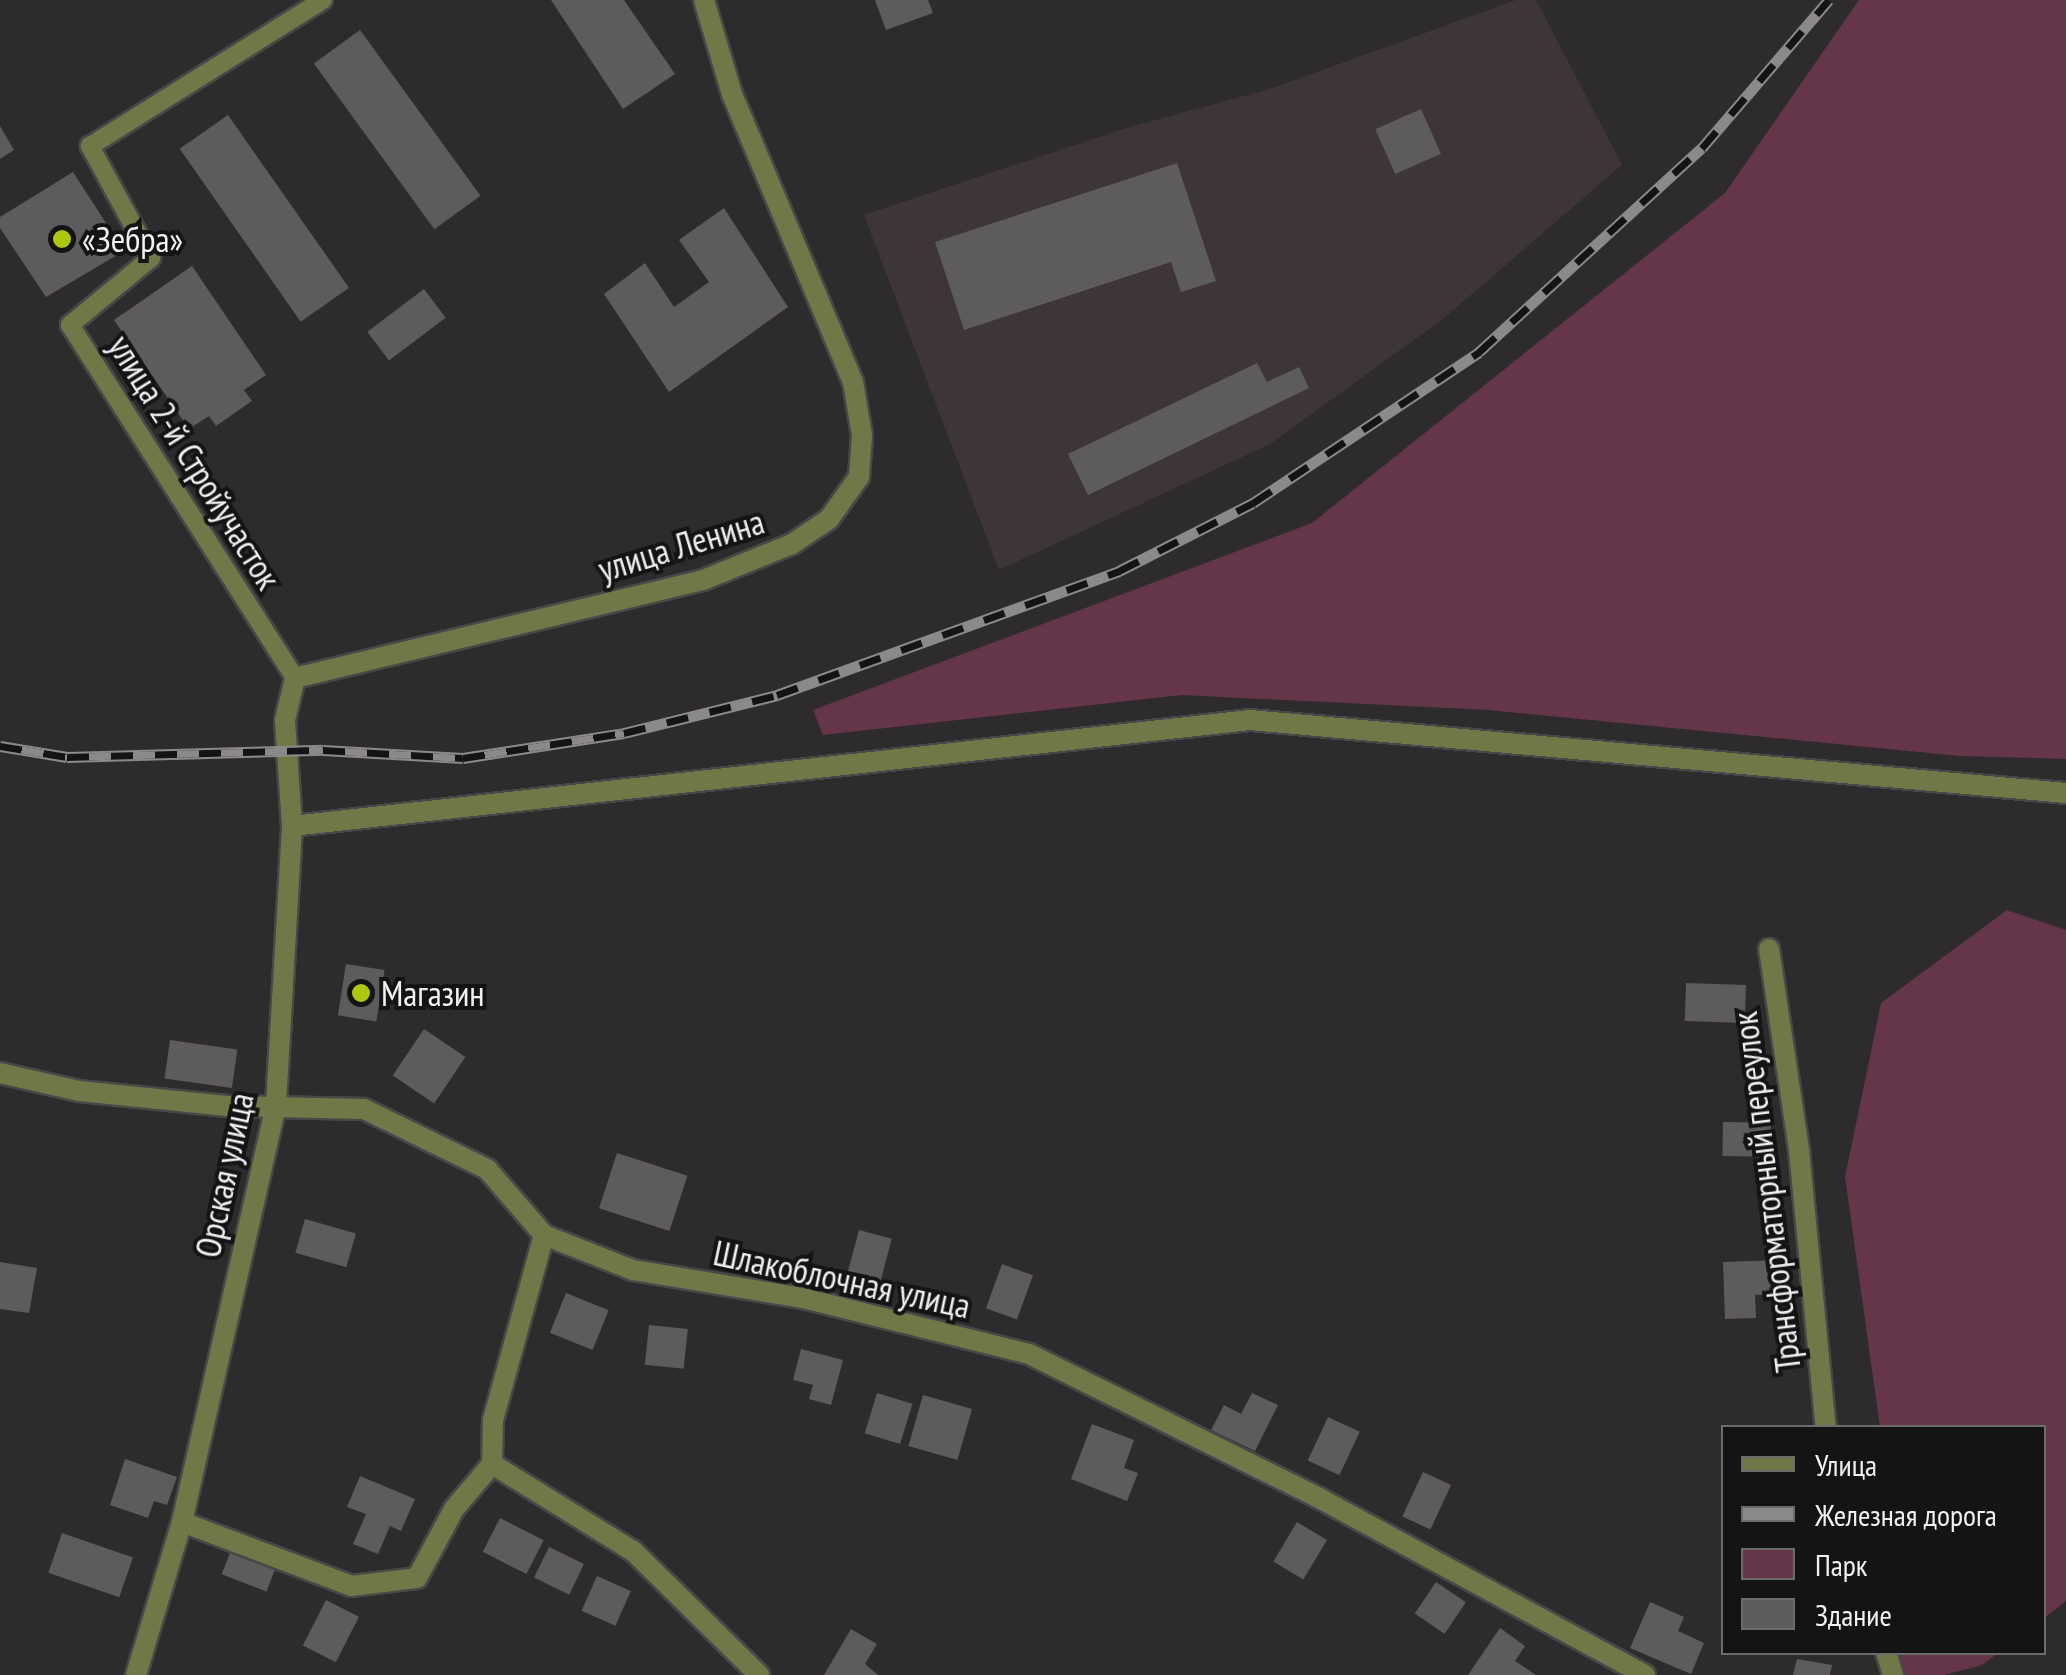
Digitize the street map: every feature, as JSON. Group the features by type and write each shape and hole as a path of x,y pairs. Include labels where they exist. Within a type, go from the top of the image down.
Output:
{"street":[{"name":"улица Ленина","path":"295,678 704,580 792,544 828,519 858,477 862,435 853,382 732,94 704,0"},
{"name":"Орская улица","path":"136,1675 182,1522 276,1106 292,826 285,720 295,678"},
{"path":"292,826 1250,720 2066,793"},
{"name":"Трансформаторный переулок","path":"1769,949 1799,1150 1826,1425"},
{"name":"Шлакоблочная улица","path":"0,1073 79,1091 364,1109 487,1169 544,1235 633,1270 803,1298 1030,1354 1319,1498 1645,1675"},
{"path":"182,1522 351,1586 417,1578 454,1509 492,1464 493,1420 544,1235"},
{"path":"492,1464 633,1551 760,1675"}],"lane":[{"name":"улица 2-й Стройучасток","path":"295,678 70,326 152,258 90,146 324,0"}],"shaded area":[{"path":"1516,0 1536,0 1622,165 1443,319 1270,444 999,570 864,215 1126,128 1270,89"}],"green space":[{"path":"1859,0 2066,0 2066,759 1960,756 1488,710 1182,695 823,735 813,710 1312,523 1725,193"},
{"path":"2007,910 2066,930 2066,1601 2046,1616 2046,1425 1880,1425 1845,1177 1881,1003"},
{"path":"1889,1655 1995,1655 1982,1665 1944,1675 1889,1675"}],"building":[{"path":"551,0 624,0 675,74 623,109"},
{"path":"875,0 928,0 933,13 886,30"},
{"path":"360,30 480,196 434,229 314,64"},
{"path":"1421,109 1441,154 1395,174 1375,129"},
{"path":"228,115 349,288 301,322 180,149"},
{"path":"0,126 14,150 0,159"},
{"path":"1177,163 1216,281 1181,292 1171,262 964,330 935,242"},
{"name":"«Зебра»","path":"73,172 124,251 46,297 0,228 0,217"},
{"path":"724,208 788,307 669,392 604,294 645,263 674,307 709,282 679,240"},
{"path":"192,266 266,375 244,390 252,401 216,426 209,416 189,429 114,320"},
{"path":"424,289 446,318 389,360 367,332"},
{"path":"1257,363 1267,382 1299,367 1309,388 1088,495 1068,454"},
{"name":"Магазин","path":"346,964 385,970 376,1021 338,1015"},
{"path":"1686,983 1746,985 1745,1023 1685,1021"},
{"path":"424,1029 465,1057 434,1103 393,1075"},
{"path":"170,1040 237,1049 232,1088 165,1079"},
{"path":"1723,1122 1771,1123 1770,1157 1722,1156"},
{"path":"617,1153 687,1176 669,1231 599,1208"},
{"path":"305,1219 356,1234 346,1267 295,1253"},
{"path":"859,1230 892,1239 876,1298 843,1289"},
{"path":"1779,1260 1781,1294 1755,1295 1756,1318 1725,1319 1723,1262"},
{"path":"0,1262 37,1268 29,1313 0,1309"},
{"path":"1002,1264 1033,1275 1017,1319 986,1308"},
{"path":"566,1293 609,1310 593,1350 550,1333"},
{"path":"649,1325 688,1329 684,1369 645,1365"},
{"path":"801,1349 843,1360 831,1405 809,1399 813,1385 793,1380"},
{"path":"877,1393 912,1404 900,1444 865,1433"},
{"path":"1252,1393 1278,1405 1255,1451 1211,1430 1224,1405 1241,1414"},
{"path":"923,1395 972,1409 957,1460 908,1446"},
{"path":"1328,1417 1360,1432 1339,1475 1308,1461"},
{"path":"1092,1424 1134,1440 1124,1468 1138,1473 1127,1501 1071,1479"},
{"path":"125,1459 177,1477 167,1505 154,1501 148,1518 110,1505"},
{"path":"1423,1472 1451,1485 1430,1530 1402,1516"},
{"path":"360,1476 415,1499 401,1531 390,1526 378,1554 353,1544 366,1514 347,1507"},
{"path":"500,1518 544,1540 526,1574 483,1552"},
{"path":"1297,1522 1327,1540 1303,1579 1273,1561"},
{"path":"62,1533 133,1557 119,1597 48,1573"},
{"path":"549,1547 584,1564 569,1595 534,1578"},
{"path":"231,1550 276,1567 266,1591 222,1574"},
{"path":"597,1576 631,1591 615,1626 582,1611"},
{"path":"1436,1582 1466,1602 1445,1634 1415,1614"},
{"path":"326,1600 359,1617 336,1662 303,1645"},
{"path":"1650,1602 1684,1617 1678,1631 1704,1643 1691,1674 1630,1648"},
{"path":"1500,1628 1525,1646 1515,1661 1536,1675 1468,1675"},
{"path":"851,1629 877,1644 865,1664 878,1675 824,1675"},
{"path":"1797,1659 1832,1665 1830,1675 1793,1675"}],"railway":[{"path":"0,746 67,757 323,750 463,758 624,733 777,695 1119,571 1253,503 1479,352 1702,148 1829,0"}],"place":[{"name":"«Зебра»","path":"62,239"},
{"name":"Магазин","path":"361,993"}]}
